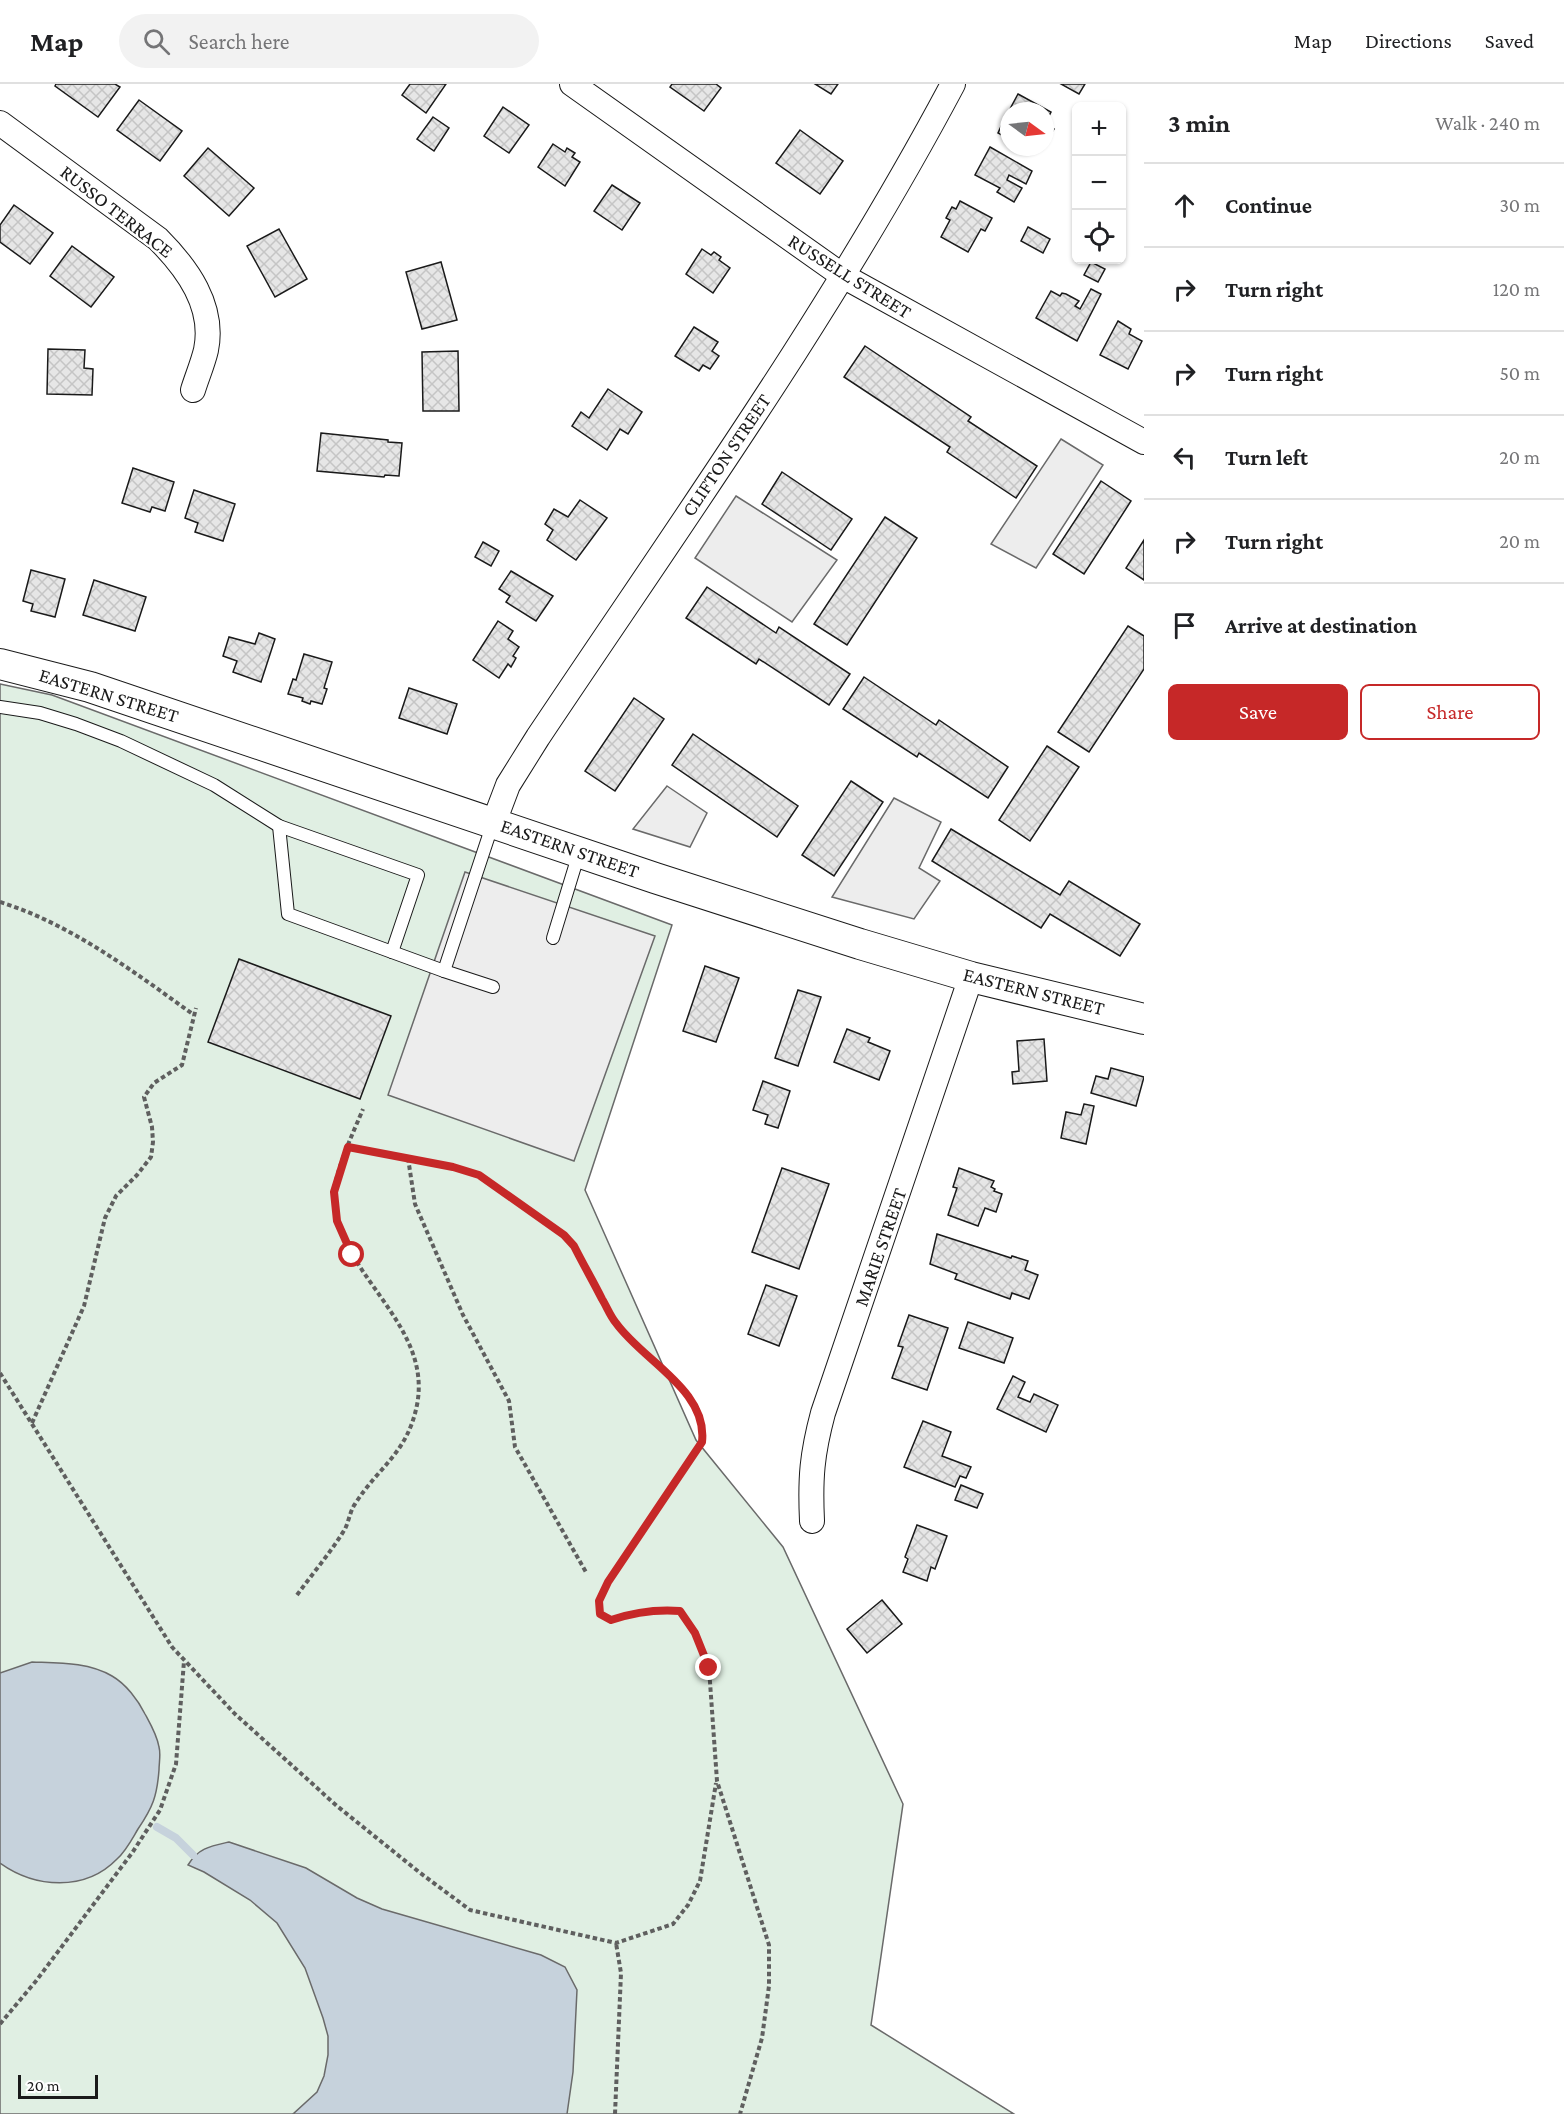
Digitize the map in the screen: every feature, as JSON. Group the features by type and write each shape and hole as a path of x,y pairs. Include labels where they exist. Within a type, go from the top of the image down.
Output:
{"street":[{"name":"RUSSELL STREET","path":"572,84 843,276 1144,442"},
{"name":"CLIFTON STREET","path":"494,822 508,785 538,737 782,373 883,212 953,84"},
{"name":"RUSSO TERRACE","path":"0,123 158,239 179,260 193,280 202,302 207,325 206,349 193,390"},
{"name":"EASTERN STREET","path":"0,664 90,687 814,929 971,976 1144,1019"},
{"name":"MARIE STREET","path":"812,1521 810,1484 814,1448 821,1422 971,976"}],"lane":[{"path":"0,707 40,713 121,741 214,785 279,826 418,875 392,952"},
{"path":"444,971 494,822"},
{"path":"279,826 288,914 493,987"},
{"path":"553,938 580,852"}],"path":[{"path":"0,902 40,917 87,942 194,1015"},
{"path":"32,1424 84,1306 105,1218 116,1196 151,1157 152,1127 144,1098 154,1083 182,1065 196,1008"},
{"path":"297,1595 346,1528 354,1505 402,1446 412,1424 417,1404 419,1384 417,1367 409,1344 400,1326 352,1255 337,1221 334,1192 363,1109"},
{"path":"348,1147 479,1175 564,1235 574,1246 616,1324 686,1393 697,1408 702,1421 702,1442 608,1582 599,1601 600,1614 611,1620 631,1613 659,1610 680,1611 695,1633 709,1668 717,1781 769,1945 769,1986 762,2038 740,2114"},
{"path":"408,1158 415,1204 463,1315 509,1401 516,1447 587,1574"},
{"path":"0,1373 172,1647 235,1714 337,1806 470,1910 616,1943 673,1924 688,1905 700,1881 717,1781"},
{"path":"0,2024 36,1981 132,1853 160,1810 176,1764 184,1660"},
{"path":"615,2114 621,1973 616,1943"}],"green space":[{"path":"0,684 52,695 672,925 585,1190 696,1440 783,1547 903,1804 871,2025 1014,2114 0,2114"}],"shaded area":[{"path":"1061,439 1103,465 1036,568 991,544"},
{"path":"736,496 837,560 792,622 695,558"},
{"path":"667,786 707,813 690,847 633,829"},
{"path":"894,798 941,822 919,868 940,881 914,919 832,897"},
{"path":"465,872 655,936 574,1161 388,1095"},
{"path":"32,1662 63,1663 93,1668 117,1679 142,1709 155,1734 160,1750 158,1779 153,1801 129,1845 104,1870 75,1881 60,1883 29,1878 0,1863 0,1673"},
{"path":"229,1842 306,1868 357,1898 382,1909 541,1955 565,1967 577,1990 573,2072 567,2114 293,2114 317,2092 324,2076 328,2055 328,2036 305,1968 277,1923 250,1900 188,1865 201,1851"}],"building":[{"path":"56,84 115,84 120,87 98,117 55,86"},
{"path":"410,84 446,84 426,113 402,95"},
{"path":"672,84 716,84 721,88 704,111 670,87"},
{"path":"815,84 838,84 831,94"},
{"path":"1061,84 1085,84 1079,94"},
{"path":"1018,94 1033,102 1014,102"},
{"path":"139,100 182,131 160,161 117,130"},
{"path":"503,107 529,125 509,153 484,136"},
{"path":"433,117 449,128 434,151 417,139"},
{"path":"800,130 843,161 820,194 776,163"},
{"path":"553,144 565,152 567,148 575,153 572,157 580,162 565,186 538,167"},
{"path":"990,147 1000,153 1000,156 1006,156 1032,171 1026,184 1009,175 1007,180 1022,188 1014,202 997,192 1000,188 975,175"},
{"path":"208,148 254,188 229,216 184,176"},
{"path":"612,185 640,203 622,230 594,211"},
{"path":"960,201 992,218 985,231 981,229 968,252 941,237 950,220 946,218 952,207 956,209"},
{"path":"14,205 53,233 30,264 0,242 0,225"},
{"path":"1028,227 1050,239 1043,253 1021,241"},
{"path":"279,229 307,279 275,297 247,246"},
{"path":"72,246 114,277 91,307 50,276"},
{"path":"702,249 711,255 714,252 721,257 719,260 730,268 713,293 686,274"},
{"path":"441,262 457,320 422,329 406,272"},
{"path":"1090,264 1105,269 1098,282 1084,275"},
{"path":"1091,289 1101,294 1077,341 1036,318 1051,291 1060,296 1062,293 1066,294 1079,301 1075,306 1080,309"},
{"path":"1118,321 1131,329 1129,334 1142,341 1128,369 1100,355"},
{"path":"694,327 718,342 712,351 719,356 710,369 703,365 699,371 675,356"},
{"path":"865,346 971,417 968,421 1037,466 1016,498 947,452 950,447 844,377"},
{"path":"48,349 85,350 84,368 93,369 92,395 47,394"},
{"path":"458,351 459,411 423,411 422,352"},
{"path":"608,389 642,412 628,434 620,429 607,450 572,426 581,412 589,418"},
{"path":"321,433 402,443 399,476 385,475 384,477 317,471"},
{"path":"133,468 174,482 165,511 152,507 150,512 122,503"},
{"path":"782,472 852,519 831,550 762,504"},
{"path":"1101,481 1131,501 1084,574 1053,554"},
{"path":"194,490 235,504 223,541 195,532 198,523 185,518"},
{"path":"580,500 607,518 576,560 547,540 553,530 545,524 554,509 568,517"},
{"path":"885,517 917,538 847,645 814,624"},
{"path":"1144,540 1144,580 1126,568"},
{"path":"483,542 499,551 491,566 475,557"},
{"path":"31,570 65,579 55,617 31,611 33,604 23,601"},
{"path":"511,571 553,596 536,621 506,602 510,596 499,589"},
{"path":"94,580 146,597 135,631 83,615"},
{"path":"707,587 776,633 779,627 850,674 829,705 759,659 756,664 686,618"},
{"path":"498,621 513,631 508,639 519,647 513,656 516,658 511,667 508,664 499,678 473,660"},
{"path":"1128,626 1144,636 1144,669 1089,752 1058,732"},
{"path":"259,633 275,639 261,682 233,672 237,661 223,656 229,637 255,644"},
{"path":"304,654 332,662 322,704 311,701 310,704 302,701 303,698 288,694 293,679 296,680"},
{"path":"864,677 936,725 939,720 1008,767 988,798 919,753 917,757 843,709"},
{"path":"409,688 457,704 447,734 399,718"},
{"path":"634,698 664,719 615,791 585,771"},
{"path":"693,734 798,806 777,837 672,765"},
{"path":"1047,746 1079,767 1030,841 999,820"},
{"path":"851,781 883,802 834,876 802,855"},
{"path":"951,829 1060,895 1069,881 1140,924 1120,956 1050,914 1041,928 932,861"},
{"path":"239,959 391,1016 360,1099 208,1042"},
{"path":"705,966 739,978 716,1042 683,1031"},
{"path":"798,990 821,997 798,1066 775,1058"},
{"path":"847,1029 870,1038 868,1042 890,1051 879,1080 834,1062"},
{"path":"1044,1039 1047,1081 1013,1084 1012,1072 1019,1071 1017,1041"},
{"path":"1111,1068 1144,1077 1136,1106 1091,1093 1096,1076 1108,1079"},
{"path":"763,1081 790,1091 778,1128 765,1124 768,1115 753,1110"},
{"path":"1084,1104 1094,1106 1086,1144 1061,1138 1066,1112 1081,1115"},
{"path":"782,1168 829,1184 799,1269 752,1252"},
{"path":"959,1168 994,1181 991,1187 1002,1194 996,1212 985,1208 978,1226 948,1215 957,1188 953,1187"},
{"path":"937,1234 1011,1258 1012,1256 1028,1261 1025,1270 1038,1275 1029,1299 1012,1293 1010,1299 955,1279 957,1274 930,1264"},
{"path":"766,1285 797,1296 779,1346 748,1334"},
{"path":"909,1315 948,1328 927,1390 892,1378 903,1347 898,1346"},
{"path":"968,1322 1013,1338 1004,1363 959,1348"},
{"path":"1013,1376 1025,1382 1018,1397 1030,1402 1034,1394 1058,1405 1046,1432 997,1409"},
{"path":"923,1421 951,1432 942,1456 971,1467 966,1478 960,1476 955,1487 904,1467"},
{"path":"961,1485 983,1494 977,1508 955,1500"},
{"path":"917,1525 947,1536 935,1569 931,1567 927,1581 903,1572 908,1559 905,1557"},
{"path":"882,1600 902,1624 867,1653 847,1629"}],"waterway":[{"path":"157,1827 176,1838 193,1855"}],"route":[{"path":"352,1255 337,1221 334,1192 348,1147 453,1167 479,1175 564,1235 574,1246 616,1324 686,1393 697,1408 702,1421 703,1433 702,1442 608,1582 599,1601 600,1614 611,1620 631,1613 659,1610 680,1611 695,1633 709,1668"}]}
